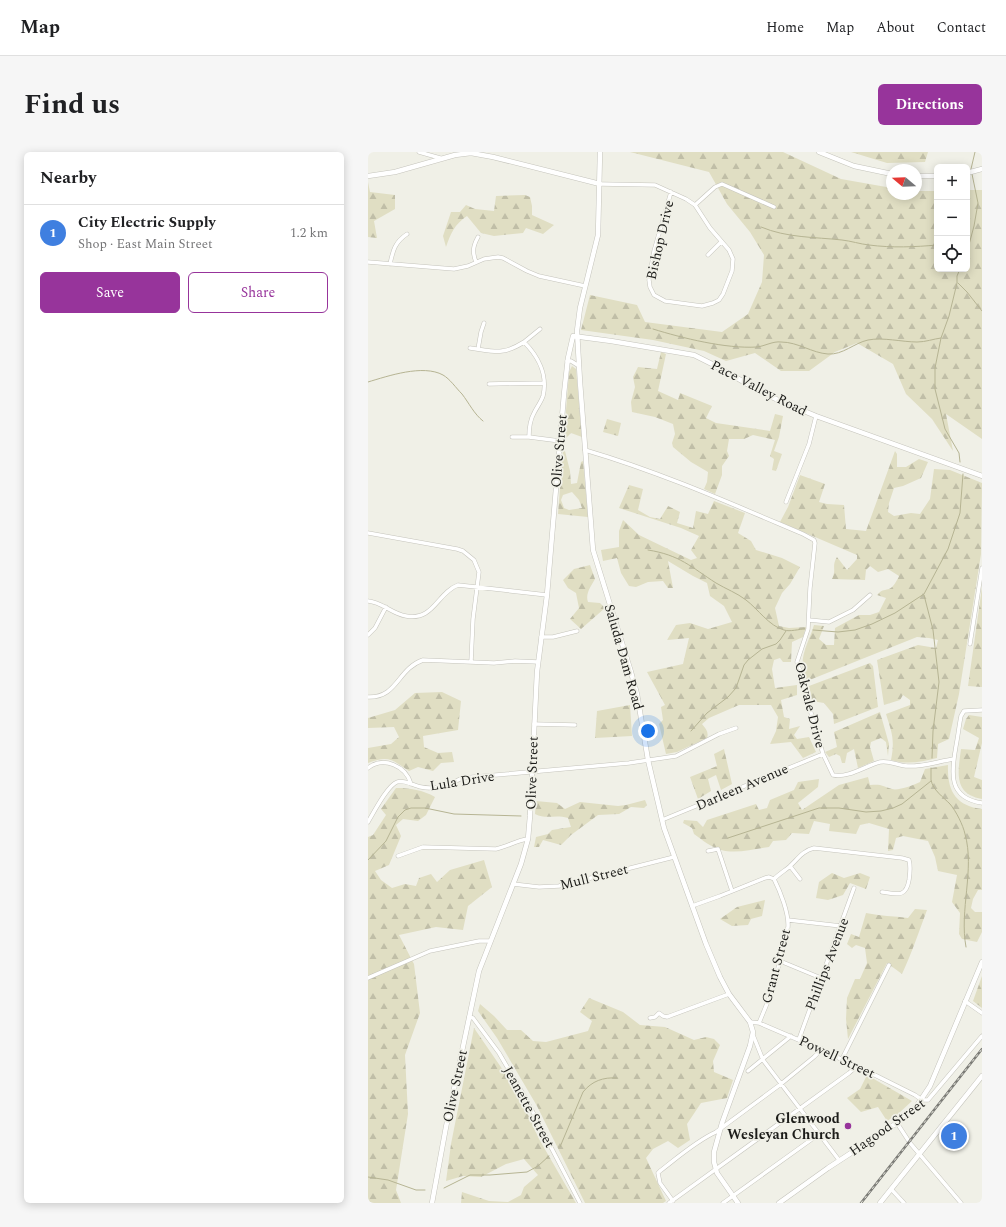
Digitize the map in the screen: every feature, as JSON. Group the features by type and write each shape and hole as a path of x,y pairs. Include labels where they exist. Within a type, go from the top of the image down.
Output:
{"street":[{"path":"419,152 440,158"},
{"name":"Saluda Dam Road","path":"600,152 598,236 585,286 579,315 577,336 593,550 633,679 638,699 648,760 662,820 674,857 720,978 729,994 750,1022 753,1035"},
{"path":"819,152 854,166 886,173"},
{"path":"368,176 395,172 440,158 464,153 475,153 600,184"},
{"path":"970,172 982,169"},
{"path":"922,176 934,176"},
{"name":"Bishop Drive","path":"600,184 655,185 682,196 695,205 710,228 733,256 734,264 726,288 719,300 713,304 702,306 665,301 654,295 650,287 649,280 654,251 671,192"},
{"path":"695,205 715,187 722,184 774,206"},
{"path":"390,264 399,240 407,234"},
{"path":"476,262 473,255 473,248 478,237"},
{"path":"708,255 722,242"},
{"path":"368,262 454,269 468,266 490,258 503,258 539,276 585,286"},
{"path":"478,349 484,324"},
{"path":"470,348 489,351 508,351 524,342 540,329"},
{"name":"Olive Street","path":"432,1203 479,971 513,884 528,839 538,662 547,595 568,361 573,336 577,336"},
{"name":"Pace Valley Road","path":"577,336 672,350 694,355 775,399 816,416 982,476"},
{"path":"524,342 541,366 544,383 543,396 530,421 529,437"},
{"path":"568,361 571,361 579,366"},
{"path":"489,384 544,383"},
{"path":"786,502 808,444 816,416"},
{"path":"512,437 529,437 560,441"},
{"name":"Oakvale Drive","path":"585,450 613,458 686,486 810,537 814,540 809,620 806,638 797,662 822,754 833,775 835,776 860,770 879,762 886,761 907,766 954,759"},
{"path":"368,533 463,551 474,560 479,572 473,618 471,662"},
{"path":"970,644 982,568"},
{"path":"368,601 377,603 401,615 416,616 422,615 435,607 452,587 462,585 547,595"},
{"path":"809,620 829,622 853,610 870,595"},
{"path":"368,634 375,628 386,607"},
{"path":"541,637 553,637 577,631"},
{"path":"368,697 376,698 385,694 414,663 423,660 494,663 523,661 538,662"},
{"path":"982,710 964,711 961,716 953,771 957,789 966,799 982,803"},
{"path":"534,724 575,725"},
{"name":"Lula Drive","path":"368,822 386,792 396,782 436,788 462,778 676,756 719,734 736,728"},
{"name":"Darleen Avenue","path":"662,820 822,754"},
{"path":"368,768 379,763 395,765 400,768 411,784"},
{"path":"398,856 423,847 504,848 523,839 528,839"},
{"path":"692,906 768,877 774,879 790,866 801,854 814,848 909,860 910,876 908,889 905,892 898,894 882,892"},
{"path":"708,851 718,849 732,891"},
{"name":"Mull Street","path":"513,884 539,887 559,886 674,857"},
{"path":"790,866 800,879"},
{"name":"Grant Street","path":"759,1023 773,989 788,927 785,909 774,879"},
{"name":"Phillips Avenue","path":"798,1039 854,888"},
{"path":"788,920 841,926"},
{"path":"368,978 430,951 478,941 490,941"},
{"path":"780,961 821,978"},
{"path":"922,1100 930,1086 982,962"},
{"path":"842,1059 889,965"},
{"path":"650,1018 655,1017 659,1013 667,1016 729,994"},
{"path":"966,1001 982,1013"},
{"name":"Jeanette Street","path":"469,1017 473,1018 516,1081 580,1203"},
{"name":"Powell Street","path":"750,1022 759,1023 822,1049 915,1095 922,1100"},
{"path":"753,1035 763,1060 839,1160"},
{"path":"738,1203 716,1173 714,1152 720,1129 753,1035"},
{"path":"748,1071 791,1036"},
{"name":"Hagood Street","path":"779,1203 839,1160 897,1124 909,1115 922,1100 928,1100 982,1036"},
{"path":"822,1049 781,1084 658,1173 660,1183 671,1202 850,1073 857,1066"},
{"path":"880,1203 982,1076"},
{"path":"897,1124 910,1143 960,1203"},
{"path":"723,1203 819,1134"},
{"path":"891,1189 904,1203"}],"green space":[{"path":"630,152 783,152 841,179 886,187 886,200 922,200 922,191 934,191 934,272 970,272 970,190 982,190 982,439 946,414 953,451 932,419 906,394 893,364 857,343 835,352 809,371 781,371 755,353 726,361 704,351 653,340 581,330 590,295 637,305 645,322 722,332 748,314 762,282 764,255 750,232 727,204 709,172"},
{"path":"851,152 928,152 925,162 887,163"},
{"path":"368,182 370,192 395,195 395,209 374,221 377,238 368,237"},
{"path":"525,195 530,197 532,215 554,225 543,234 526,228 523,233 494,236 481,233 467,216 454,230 446,247 443,236 451,212 460,212 466,205 475,209 494,211 496,196"},
{"path":"661,352 666,354 658,391 678,400 680,393 712,406 706,418 716,423 770,431 775,414 783,416 779,437 774,451 782,454 776,471 772,470 774,459 770,456 775,440 753,435 744,439 729,439 727,451 729,456 722,466 722,475 715,494 704,489 707,482 708,472 691,462 673,447 672,443 675,434 673,424 655,417 632,412 631,402 635,387 633,377 638,367 657,369"},
{"path":"572,366 576,369 582,437 571,433 566,438 564,447 570,471 571,484 577,483 581,462 583,461 588,517 558,514 569,372","holes":["572,492 579,500 582,508 569,510 564,508 561,500 563,495"]},
{"path":"607,419 621,423 618,436 603,432"},
{"path":"895,451 897,454 897,467 906,467 919,459 928,462 921,478 903,486 894,488 889,503 888,512 894,516 911,513 920,514 930,499 934,469 950,470 982,483 981,554 959,694 949,739 938,744 937,758 914,762 897,762 891,760 893,747 892,737 886,714 910,705 910,700 903,695 900,700 884,705 877,660 918,645 936,648 938,640 917,637 807,681 804,673 803,659 814,625 824,626 819,639 826,645 834,645 835,628 859,615 870,615 879,612 886,598 877,595 892,587 899,576 888,569 878,572 870,566 866,570 865,580 832,579 834,573 834,563 837,557 847,570 857,559 857,555 780,522 788,507 800,475 825,484 819,502 844,505 846,529 866,531"},
{"path":"629,485 643,489 638,510 650,517 660,519 668,506 680,512 677,523 693,528 696,511 708,514 714,501 745,513 738,533 751,541 756,550 782,558 800,567 790,584 782,593 775,608 779,626 789,628 806,627 803,637 792,642 791,662 783,662 780,658 774,660 772,669 775,688 797,685 797,695 781,700 784,717 790,719 789,729 800,726 794,735 797,739 809,737 816,752 803,758 791,742 770,744 776,731 778,717 771,705 739,705 709,718 702,724 706,729 708,736 707,738 677,752 666,754 659,724 663,720 661,707 665,705 647,672 683,664 689,638 667,640 676,625 690,623 708,629 732,622 724,606 710,596 707,583 668,561 673,588 668,588 663,581 648,582 636,587 629,586 621,573 617,558 603,561 601,550 619,547 619,531 623,520 639,535 691,560 697,558 691,550 699,536 681,528 619,508"},
{"path":"590,565 595,579 588,593 588,602 600,603 605,608 581,629 570,619 579,608 576,593 568,588 563,580 574,569"},
{"path":"982,587 982,687 968,686"},
{"path":"870,663 873,666 878,707 834,724 833,714 824,703 812,701 809,686"},
{"path":"442,692 461,701 458,730 423,736 424,747 438,753 452,752 454,762 441,763 433,771 418,767 409,771 386,759 368,763 368,748 391,744 399,737 394,727 368,728 368,718 395,710 415,693"},
{"path":"630,705 632,736 595,738 597,711"},
{"path":"880,712 889,744 888,756 886,742 881,738 871,742 870,747 874,761 858,768 854,749 847,753 845,763 842,763 840,756 836,754 829,757 825,752 837,747 834,732"},
{"path":"969,715 982,717 982,743 974,777 982,780 982,799 966,792 960,781 959,766 961,749 975,750 979,738 963,729"},
{"path":"724,749 732,784 721,790 716,775 708,779 711,791 698,799 690,777 717,766 714,754"},
{"path":"948,765 949,782 951,790 955,796 966,805 982,809 982,890 978,890 973,899 971,908 975,912 982,912 982,932 977,942 962,939 959,934 960,913 952,902 957,875 938,871 935,857 928,841 903,836 896,838 893,850 888,851 889,829 869,823 860,825 856,834 829,831 830,824 814,821 809,834 792,833 786,840 773,841 769,847 733,852 717,849 694,834 692,828 683,823 684,820 697,821 703,827 707,820 756,804 759,810 767,808 770,800 794,790 798,782 819,779 818,787 798,803 802,810 839,785 868,777 870,785 880,785 892,789 898,789 920,782 925,769"},
{"path":"396,788 416,790 435,797 426,815 418,821 403,819 396,825 401,836 389,865 375,871 381,880 392,888 405,884 416,886 419,878 431,874 437,882 450,870 484,860 492,887 468,906 463,930 436,927 399,935 414,964 420,1013 405,1055 408,1114 396,1190 401,1203 368,1203 368,837 373,835 386,815 381,809"},
{"path":"645,800 647,805 644,808 631,807 619,814 598,815 571,835 561,845 543,840 539,847 534,847 536,837 548,834 552,830 571,827 568,818 543,817 535,814 536,801 557,803 565,809 580,802 618,806"},
{"path":"832,873 844,878 860,873 870,877 866,889 850,883 843,895 828,900 816,898 819,882"},
{"path":"765,900 762,916 751,919 748,925 732,926 720,919 737,907"},
{"path":"915,909 927,910 902,974 887,963 848,1039 846,1019 847,998 855,979 860,979 867,963 865,948 856,945 852,948 847,944 851,934 859,937 866,913 908,918"},
{"path":"982,976 982,1008 973,1001"},
{"path":"589,998 623,1012 640,1025 665,1027 694,1040 706,1037 714,1039 720,1045 713,1061 714,1072 733,1080 727,1098 701,1103 687,1124 690,1140 678,1148 668,1141 653,1149 646,1158 666,1201 663,1203 585,1203 537,1106 497,1038 478,1011 480,1004 507,1030 521,1030 533,1041 546,1042 588,1031 592,1021 580,1012"},
{"path":"474,1028 518,1092 539,1139 576,1203 461,1203 462,1192 489,1201 508,1202 521,1195 524,1187 538,1175 524,1159 506,1164 481,1177 463,1176 446,1181 451,1144"},
{"path":"867,1075 912,1101 898,1114 887,1121 878,1107 861,1112 847,1098 860,1089"}],"waterway":[{"path":"971,169 975,152"},
{"path":"970,241 978,203 972,174"},
{"path":"761,227 771,231 791,235 842,240 866,245 903,247 934,245"},
{"path":"959,272 949,316 941,338 935,368 935,389 945,429 959,453 960,462"},
{"path":"958,283 982,311"},
{"path":"653,329 718,345 757,347 775,342 787,342 816,352 828,354 839,353 858,344 874,339 923,342 941,338"},
{"path":"368,382 406,372 435,372 443,375 451,381 483,421"},
{"path":"813,630 838,632 855,630 895,613 924,594 948,549 960,513 963,474"},
{"path":"648,550 669,555 685,562 716,583 743,598 773,625 789,631 805,629"},
{"path":"924,595 933,630 939,682 933,731 932,758"},
{"path":"691,731 707,713 728,697 736,688 744,665 748,660 762,649 776,644 786,631"},
{"path":"931,768 932,784 955,810 961,822 968,848 968,876 964,919 966,947"},
{"path":"728,838 819,808 839,808 866,812 881,811 893,808 902,804 931,781"},
{"path":"368,860 386,841 398,817 405,810 411,808 425,808 454,814 521,816"},
{"path":"560,1147 583,1092 598,1080 617,1078"},
{"path":"444,1188 470,1175 527,1172 538,1166 549,1156"},
{"path":"368,1177 388,1180 416,1190 425,1190"}],"railway":[{"path":"861,1203 982,1049"}],"place":[{"name":"Glenwood Wesleyan Church","path":"848,1126"},
{"name":"City Electric Supply","path":"954,1136"}]}
